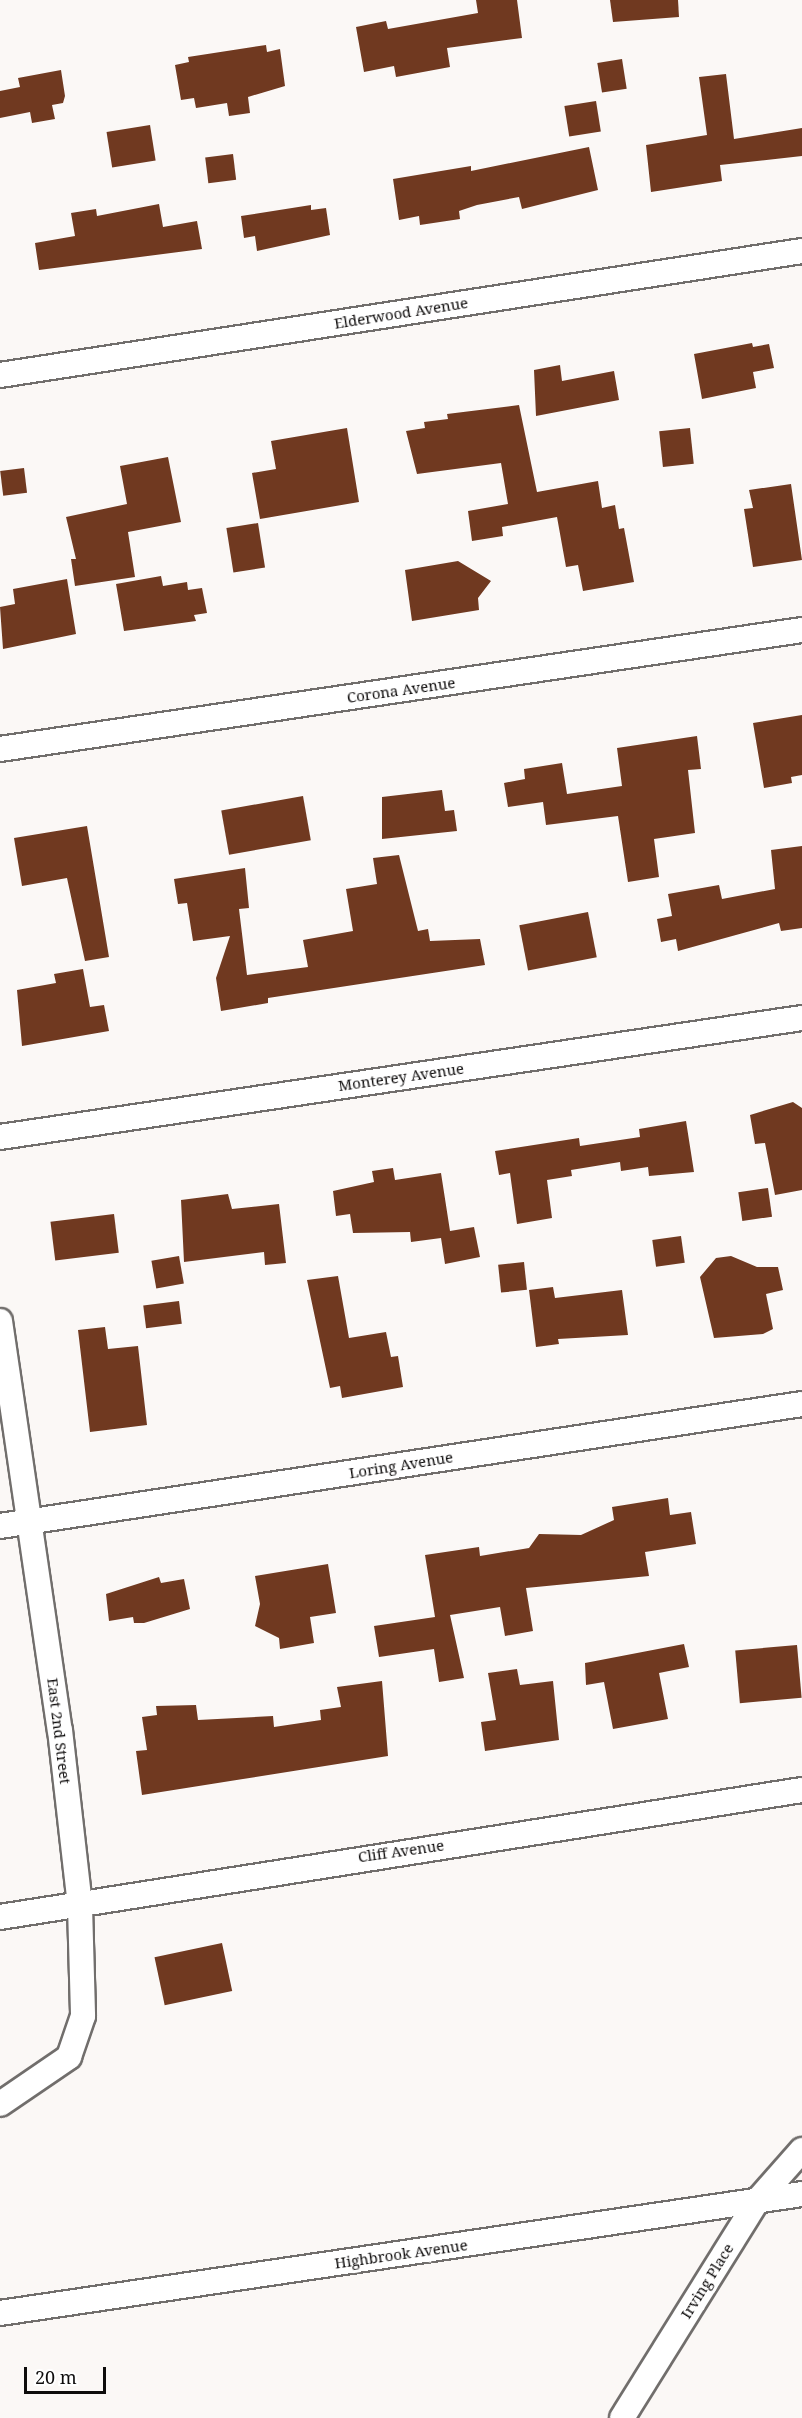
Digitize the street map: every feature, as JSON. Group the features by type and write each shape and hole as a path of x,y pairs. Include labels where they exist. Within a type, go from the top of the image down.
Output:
{"street":[{"name":"Elderwood Avenue","path":"0,375 802,251"},
{"name":"Corona Avenue","path":"0,749 802,630"},
{"name":"Monterey Avenue","path":"0,1137 802,1018"},
{"name":"East 2nd Street","path":"0,1322 30,1521 80,1906 83,2016 77,2042 69,2057 0,2104"},
{"name":"Loring Avenue","path":"0,1526 802,1404"},
{"name":"Cliff Avenue","path":"0,1917 80,1906 285,1867 802,1790"},
{"name":"Irving Place","path":"622,2418 757,2201 802,2150"},
{"name":"Highbrook Avenue","path":"0,2313 802,2194"}],"building":[{"path":"476,0 517,0 522,38 447,48 450,67 396,77 394,66 364,72 356,27 386,21 388,29 478,13"},
{"path":"610,0 678,0 679,17 613,22"},
{"path":"266,45 267,52 280,49 285,86 248,97 250,113 229,116 227,103 196,108 194,98 181,100 175,65 189,62 188,57"},
{"path":"622,59 627,89 602,93 597,63"},
{"path":"61,70 65,96 63,103 52,105 55,119 32,123 30,112 0,118 0,91 20,87 18,78"},
{"path":"726,74 734,139 802,128 802,156 720,165 722,181 651,192 646,145 707,135 699,77"},
{"path":"596,101 601,132 569,137 564,106"},
{"path":"150,125 156,161 112,167 107,132"},
{"path":"589,147 598,190 522,209 519,197 477,205 459,211 460,219 420,225 419,216 399,220 393,179 471,166 471,171"},
{"path":"233,154 236,180 208,183 205,157"},
{"path":"159,204 163,227 197,221 202,249 39,270 35,243 75,236 71,213 96,209 97,216"},
{"path":"311,205 311,210 326,208 330,235 257,251 255,236 244,238 241,216"},
{"path":"752,343 753,347 769,344 774,368 753,372 756,388 702,399 694,354"},
{"path":"560,365 562,381 614,371 619,400 536,416 534,370"},
{"path":"519,405 537,492 598,481 602,508 615,505 619,529 624,528 634,582 583,591 578,565 566,567 557,517 502,527 503,536 472,541 468,511 508,504 501,463 417,474 406,431 425,428 424,422 448,419 447,414"},
{"path":"347,428 359,502 260,519 252,473 276,469 271,441"},
{"path":"690,428 694,464 663,467 659,431"},
{"path":"168,457 181,522 128,532 135,577 75,586 71,559 76,559 66,517 127,504 120,466"},
{"path":"24,468 27,493 3,496 0,471"},
{"path":"791,484 802,560 753,567 744,509 753,508 749,490"},
{"path":"258,523 265,567 233,572 226,528"},
{"path":"458,561 491,581 478,598 479,610 412,621 405,570"},
{"path":"161,576 163,586 187,582 188,590 202,588 207,613 194,615 196,621 124,631 116,584"},
{"path":"67,579 76,634 3,649 0,607 15,604 13,589"},
{"path":"802,715 802,775 791,777 792,783 764,788 753,723"},
{"path":"697,736 701,769 688,770 695,833 654,839 659,877 628,882 618,816 546,825 543,802 508,807 504,783 525,779 524,769 562,763 567,794 622,786 617,748"},
{"path":"442,790 445,811 454,810 457,831 382,839 382,797"},
{"path":"303,796 311,840 229,855 221,810"},
{"path":"87,826 109,957 85,961 67,878 22,886 14,838"},
{"path":"802,846 802,928 781,931 779,923 678,951 676,939 661,942 657,919 672,916 668,894 719,885 722,899 775,889 771,850"},
{"path":"399,855 418,931 428,929 430,941 480,939 485,965 268,998 268,1003 221,1011 216,978 230,936 193,941 187,903 178,904 174,879 245,868 249,908 239,909 247,975 308,967 303,940 353,931 346,889 377,884 373,858"},
{"path":"588,912 597,957 528,971 519,925"},
{"path":"83,969 90,1007 104,1005 109,1031 22,1046 17,990 56,983 54,974"},
{"path":"793,1102 802,1108 802,1190 775,1195 765,1143 755,1144 750,1115"},
{"path":"686,1121 694,1172 649,1176 648,1167 621,1171 620,1162 571,1170 572,1176 547,1180 552,1218 517,1224 510,1173 499,1175 495,1151 579,1138 580,1146 640,1137 639,1129"},
{"path":"393,1168 395,1180 441,1173 450,1231 474,1227 480,1257 445,1264 441,1238 411,1242 410,1232 353,1233 350,1214 336,1216 333,1191 374,1182 372,1171"},
{"path":"768,1188 772,1217 742,1221 738,1192"},
{"path":"228,1194 232,1209 279,1204 286,1263 265,1265 264,1252 184,1262 181,1200"},
{"path":"114,1214 119,1253 55,1261 50,1222"},
{"path":"681,1236 685,1263 656,1267 652,1240"},
{"path":"179,1256 184,1284 156,1288 151,1261"},
{"path":"731,1256 757,1267 778,1267 783,1290 766,1294 773,1329 763,1334 714,1338 700,1277 716,1258"},
{"path":"524,1262 527,1290 501,1293 498,1265"},
{"path":"338,1276 349,1338 386,1332 391,1357 398,1356 403,1387 342,1398 340,1386 330,1388 307,1280"},
{"path":"553,1287 555,1298 622,1290 628,1335 558,1339 559,1344 536,1347 529,1290"},
{"path":"179,1301 182,1324 146,1328 143,1305"},
{"path":"105,1327 108,1349 138,1346 147,1425 90,1432 78,1330"},
{"path":"668,1498 670,1515 691,1512 696,1544 645,1552 649,1576 526,1588 533,1631 505,1636 500,1607 450,1615 464,1678 439,1682 434,1649 379,1657 374,1626 435,1617 425,1555 479,1547 480,1556 529,1548 539,1534 581,1535 614,1520 612,1507"},
{"path":"328,1564 336,1613 310,1617 314,1643 280,1649 279,1638 255,1626 260,1604 255,1576"},
{"path":"159,1577 161,1583 184,1579 190,1609 144,1623 134,1623 133,1617 109,1621 106,1594"},
{"path":"684,1644 689,1667 659,1673 668,1719 613,1729 604,1682 586,1685 585,1663"},
{"path":"797,1645 802,1698 740,1703 735,1650"},
{"path":"517,1669 520,1685 553,1681 559,1740 485,1751 481,1722 496,1720 488,1673"},
{"path":"382,1681 388,1756 142,1795 136,1751 147,1750 142,1717 157,1715 156,1706 196,1705 198,1720 273,1716 274,1727 321,1720 320,1710 341,1707 337,1687"},
{"path":"222,1943 232,1991 165,2005 155,1957"}]}
